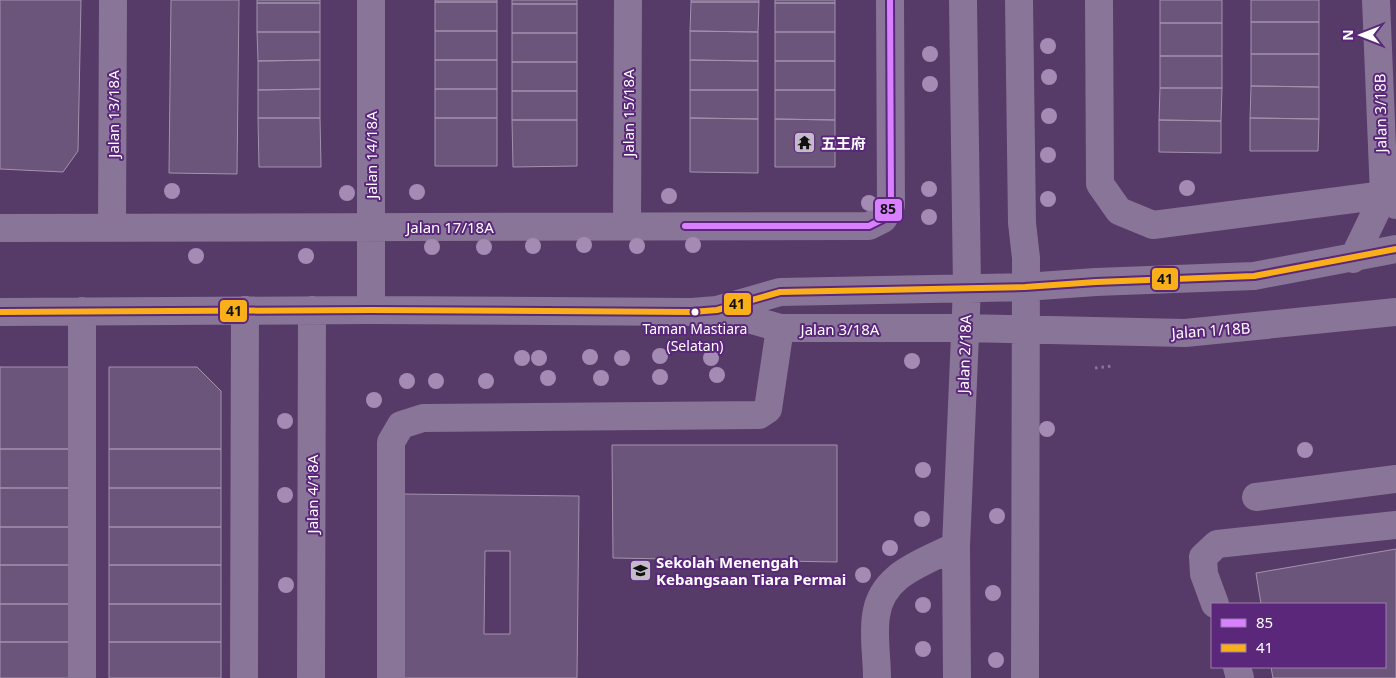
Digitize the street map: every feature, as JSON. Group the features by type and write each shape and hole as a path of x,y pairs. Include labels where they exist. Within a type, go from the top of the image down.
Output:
{"street":[{"name":"Jalan 13/18A","path":"112,228 113,0"},
{"name":"Jalan 14/18A","path":"371,0 371,310"},
{"name":"Jalan 15/18A","path":"628,0 628,226"},
{"name":"Jalan 17/18A","path":"0,228 868,226 883,219 891,205 890,0"},
{"name":"Jalan 2/18A","path":"957,678 956,546 967,288 963,0"},
{"path":"1019,0 1026,330 1025,678"},
{"path":"1099,0 1100,184 1119,210 1153,225 1390,200"},
{"name":"Jalan 3/18B","path":"1376,0 1387,46 1390,200"},
{"path":"1353,259 1390,200"},
{"path":"1025,287 1096,282 1254,276 1353,259 1396,249"},
{"name":"Jalan 3/18A","path":"0,312 371,310 682,312 717,310 780,292 1025,287"},
{"path":"244,678 245,310"},
{"name":"Jalan 4/18A","path":"311,678 312,310"},
{"name":"Jalan 3/18A","path":"717,310 780,328 965,328"},
{"path":"82,311 82,678"},
{"name":"Jalan 1/18B","path":"965,328 1185,333 1396,312"},
{"path":"391,678 391,442 401,425 423,418 759,415 768,409 780,328"},
{"path":"1256,497 1396,479"},
{"path":"1215,603 1204,574 1203,557 1217,544 1396,525"},
{"path":"877,678 876,616 884,590 900,574 956,546"}],"building":[{"path":"0,0 81,0 78,151 63,172 0,169"},
{"path":"171,0 239,0 237,174 169,173"},
{"path":"257,0 320,0 320,3 257,3"},
{"path":"435,0 497,0 497,2 435,2"},
{"path":"512,0 577,0 577,4 512,4"},
{"path":"691,0 759,0 759,2 691,2"},
{"path":"775,0 835,0 835,3 775,3"},
{"path":"1160,0 1222,0 1222,23 1160,23"},
{"path":"1251,0 1319,0 1319,22 1251,22"},
{"path":"435,2 497,2 497,31 435,31"},
{"path":"691,2 759,2 758,32 690,31"},
{"path":"257,3 320,3 320,32 257,32"},
{"path":"775,3 835,3 835,32 775,32"},
{"path":"512,4 577,4 577,33 512,33"},
{"path":"1251,22 1319,22 1319,54 1251,54"},
{"path":"1160,23 1222,23 1222,56 1160,56"},
{"path":"435,31 497,31 497,60 435,60"},
{"path":"690,31 758,32 758,61 690,60"},
{"path":"257,32 320,32 320,60 258,61"},
{"path":"775,32 835,32 835,61 775,61"},
{"path":"512,33 577,33 577,62 512,62"},
{"path":"1251,54 1319,54 1319,87 1251,86"},
{"path":"1160,56 1222,56 1222,88 1160,88"},
{"path":"320,60 320,89 258,90 258,61"},
{"path":"435,60 497,60 497,89 435,89"},
{"path":"690,60 758,61 758,90 690,90"},
{"path":"775,61 835,61 835,90 775,90"},
{"path":"512,62 577,62 577,91 512,91"},
{"path":"1251,86 1319,87 1319,119 1250,118"},
{"path":"1160,88 1222,88 1221,121 1159,120"},
{"path":"320,89 320,118 258,118 258,90"},
{"path":"435,89 497,89 497,118 435,118"},
{"path":"690,90 758,90 758,119 690,118"},
{"path":"775,90 835,90 835,120 775,119"},
{"path":"512,91 577,91 577,120 512,120"},
{"path":"258,118 320,118 321,167 259,167"},
{"path":"435,118 497,118 497,166 435,166"},
{"path":"690,118 758,119 758,173 690,172"},
{"path":"1250,118 1319,119 1318,151 1250,151"},
{"name":"五王府","path":"775,119 835,120 835,167 775,167"},
{"path":"512,120 577,120 577,166 513,167"},
{"path":"1159,120 1221,121 1221,153 1159,152"},
{"path":"0,367 70,367 70,449 0,449"},
{"path":"109,367 197,367 221,391 221,449 109,449"},
{"path":"612,445 837,445 837,562 613,558"},
{"path":"0,449 70,449 70,488 0,488"},
{"path":"109,449 221,449 221,488 109,488"},
{"path":"0,488 70,488 70,527 0,527"},
{"path":"109,488 221,488 221,527 109,527"},
{"path":"402,494 579,496 577,678 400,678","holes":["485,551 510,551 510,634 484,634"]},
{"path":"0,527 70,527 70,565 0,565"},
{"path":"109,527 221,527 221,565 109,565"},
{"path":"1396,549 1396,678 1273,678 1271,668 1386,668 1386,603 1261,603 1256,573"},
{"path":"0,565 70,565 70,604 0,604"},
{"path":"109,565 221,565 221,604 109,604"},
{"path":"0,604 70,604 70,642 0,642"},
{"path":"109,604 221,604 221,642 109,642"},
{"path":"0,642 70,642 70,678 0,678"},
{"path":"109,642 221,642 221,678 109,678"}],"transit line":[{"name":"85","path":"685,226 869,226 883,219 891,205 890,0"},
{"name":"41","path":"0,312 371,310 692,312 717,310 780,292 1025,287 1096,282 1254,276 1396,249"}],"place":[{"name":"五王府","path":"805,143"},
{"name":"Taman Mastiara (Selatan)","path":"695,312"},
{"name":"Sekolah Menengah Kebangsaan Tiara Permai","path":"640,571"}]}
